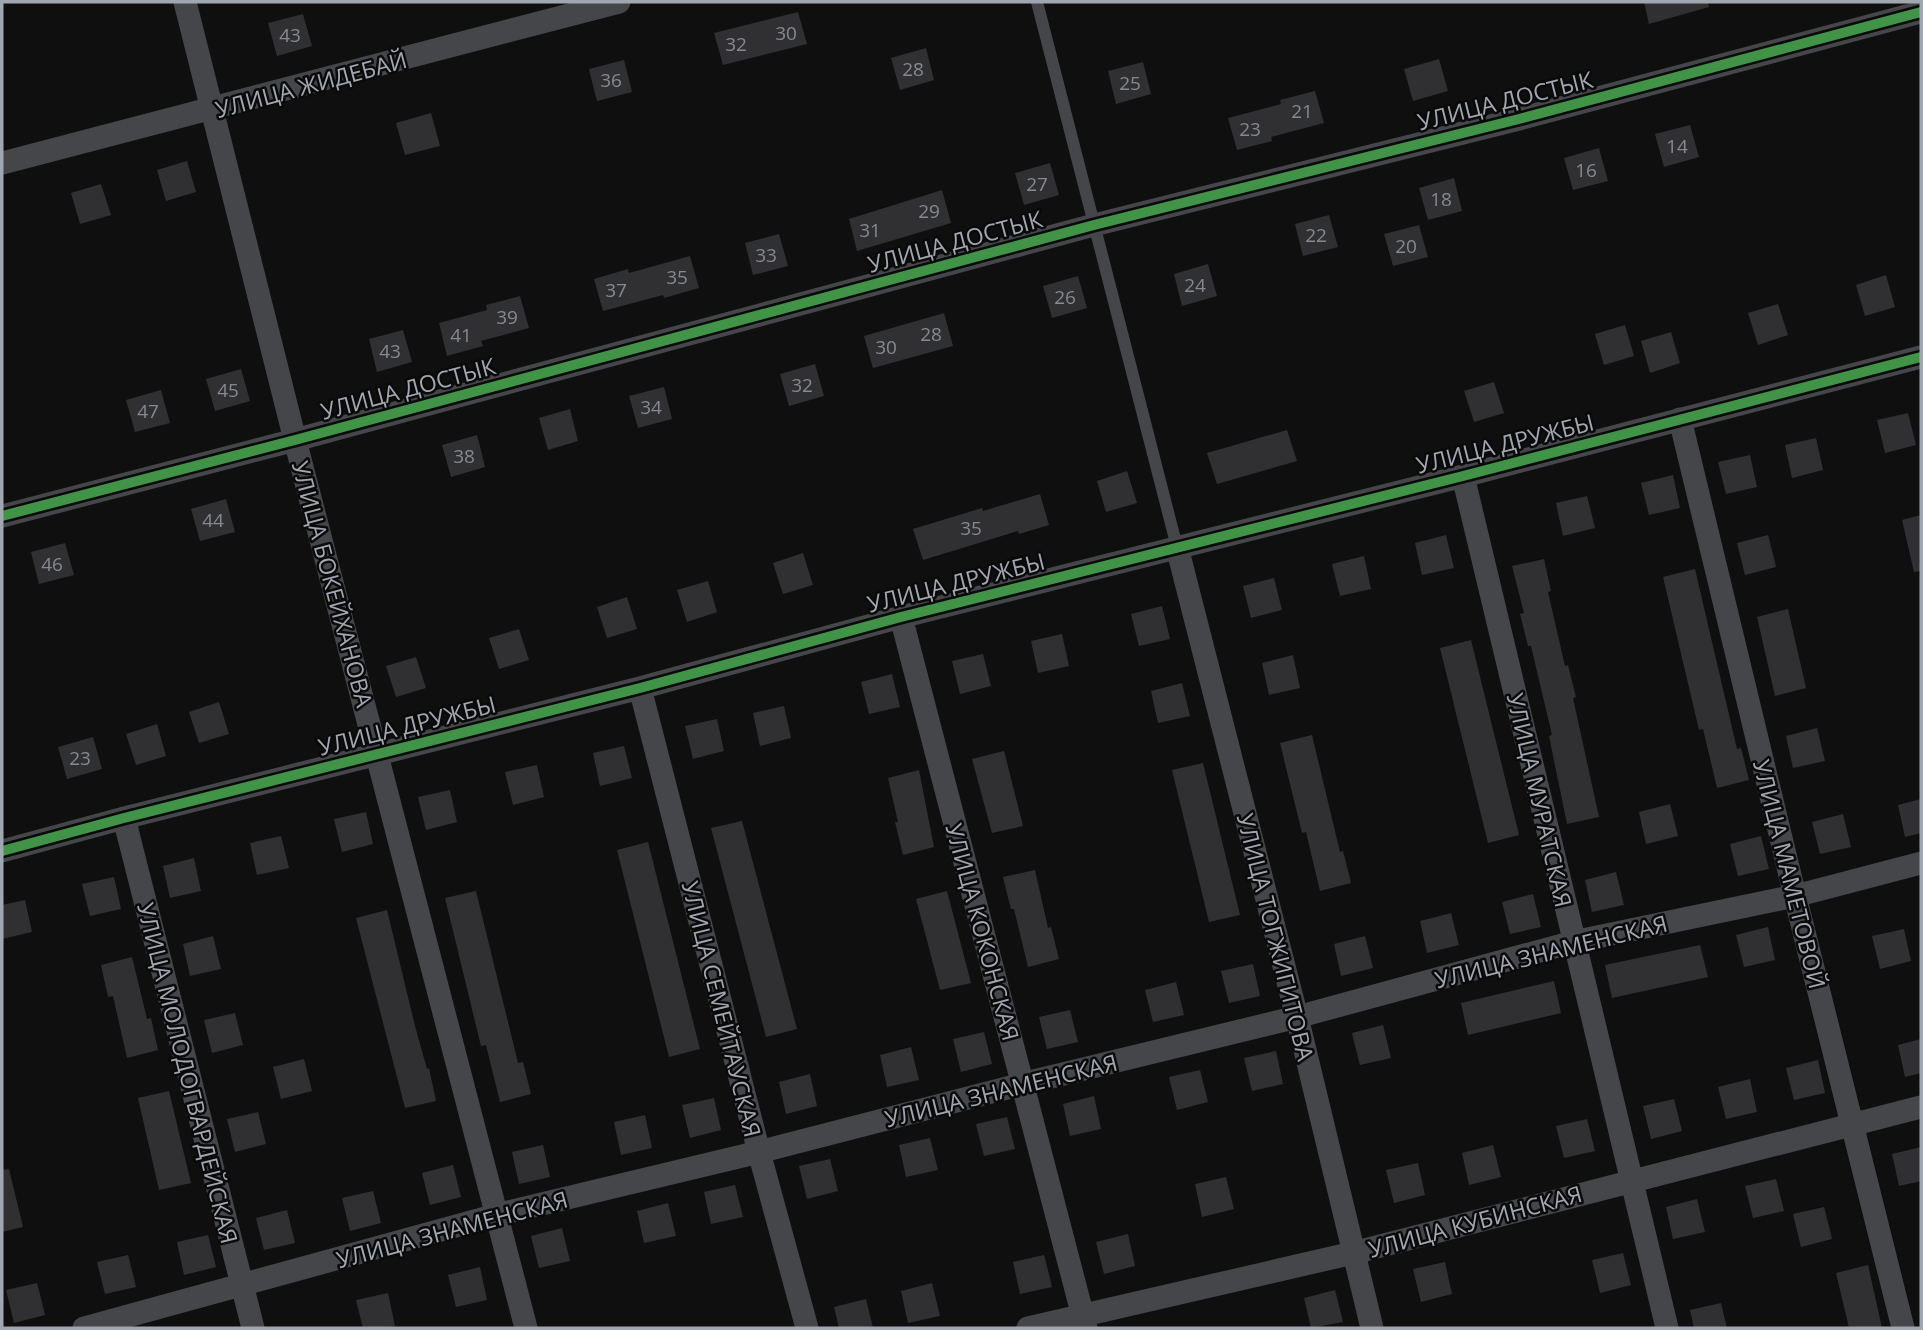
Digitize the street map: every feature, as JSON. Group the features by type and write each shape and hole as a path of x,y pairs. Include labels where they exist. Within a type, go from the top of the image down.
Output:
{"street":[{"name":"УЛИЦА БОКЕЙХАНОВА","path":"185,2 295,440 526,1328"},
{"name":"УЛИЦА ЖИДЕБАЙ","path":"2,163 619,2"},
{"name":"УЛИЦА ДОСТЫК","path":"2,516 1094,225 1532,116 1921,12"},
{"name":"УЛИЦА ДРУЖБЫ","path":"2,851 640,688 901,617 1463,476 1921,357"},
{"name":"УЛИЦА МАМЕТОВОЙ","path":"1680,419 1903,1328"},
{"name":"УЛИЦА МУРАТСКАЯ","path":"1463,476 1667,1328"},
{"name":"УЛИЦА ТОГЖИГИТОВА","path":"1177,547 1297,1017 1372,1328"},
{"name":"УЛИЦА КОКОНСКАЯ","path":"901,617 1084,1321"},
{"name":"УЛИЦА СЕМЕЙТАУСКАЯ","path":"640,688 807,1328"},
{"name":"УЛИЦА МОЛОДОГВАРДЕЙСКАЯ","path":"124,818 253,1328"},
{"name":"УЛИЦА ЗНАМЕНСКАЯ","path":"84,1328 496,1215 1297,1017 1573,942 1795,896 1921,863"},
{"name":"УЛИЦА КУБИНСКАЯ","path":"1028,1328 1084,1321 1921,1107"}],"lane":[{"path":"1037,2 1177,547"}],"building":[{"path":"1644,2 1708,2 1709,7 1649,24"},
{"path":"798,12 807,44 723,65 714,33"},
{"path":"303,14 312,46 277,56 268,23"},
{"path":"926,48 934,80 900,90 891,58"},
{"path":"1439,59 1448,91 1413,101 1404,69"},
{"path":"624,60 632,92 597,101 589,69"},
{"path":"1143,62 1151,94 1116,104 1108,71"},
{"path":"1315,91 1324,123 1271,137 1272,141 1237,150 1228,118 1281,104 1280,100"},
{"path":"431,113 440,146 405,155 396,123"},
{"path":"1690,125 1699,157 1664,167 1655,134"},
{"path":"1599,148 1608,181 1573,190 1564,158"},
{"path":"187,161 196,192 166,201 157,170"},
{"path":"1050,163 1059,195 1024,205 1015,173"},
{"path":"1454,178 1462,211 1428,220 1419,188"},
{"path":"101,184 111,215 80,224 71,193"},
{"path":"942,190 951,223 857,251 849,219"},
{"path":"1329,215 1338,247 1303,256 1295,224"},
{"path":"1419,225 1428,257 1393,266 1384,234"},
{"path":"779,234 788,266 753,275 745,243"},
{"path":"690,256 699,288 603,311 594,279 628,269 629,273"},
{"path":"1208,264 1217,296 1182,306 1174,274"},
{"path":"1886,275 1895,307 1865,316 1856,285"},
{"path":"1078,276 1087,308 1052,318 1043,286"},
{"path":"520,296 529,328 481,341 483,346 447,356 439,323 487,310 486,305"},
{"path":"1778,304 1788,335 1758,345 1748,313"},
{"path":"944,313 953,346 873,368 864,336"},
{"path":"1625,325 1634,356 1604,365 1595,334"},
{"path":"403,330 412,362 377,372 369,339"},
{"path":"1671,332 1680,363 1650,373 1641,341"},
{"path":"815,364 824,396 789,406 780,374"},
{"path":"241,369 250,401 215,411 206,379"},
{"path":"1494,382 1504,413 1474,422 1464,391"},
{"path":"664,387 672,419 638,428 629,396"},
{"path":"161,390 170,423 135,432 126,400"},
{"path":"570,409 578,441 548,450 539,418"},
{"path":"1908,413 1916,445 1885,453 1877,420"},
{"path":"1287,430 1297,461 1217,484 1207,453"},
{"path":"477,435 485,467 451,477 442,445"},
{"path":"1816,438 1823,470 1792,478 1785,445"},
{"path":"1750,455 1757,487 1726,494 1718,462"},
{"path":"1127,471 1137,503 1106,512 1097,481"},
{"path":"1673,475 1680,508 1649,515 1641,483"},
{"path":"1040,494 1049,525 1019,534 1018,531 923,560 913,529"},
{"path":"1587,496 1595,528 1563,536 1556,503"},
{"path":"226,499 235,532 200,541 191,509"},
{"path":"1921,515 1921,571 1914,572 1902,520"},
{"path":"1446,535 1454,568 1422,575 1415,543"},
{"path":"1768,535 1776,567 1745,575 1737,543"},
{"path":"65,543 74,575 39,584 31,552"},
{"path":"803,553 813,585 783,594 773,563"},
{"path":"1364,556 1371,589 1340,596 1332,564"},
{"path":"1544,559 1551,591 1548,592 1565,666 1568,665 1576,697 1573,698 1599,817 1567,824 1549,736 1552,735 1531,646 1528,646 1520,614 1524,613 1512,566"},
{"path":"1695,569 1737,749 1741,748 1749,780 1717,788 1703,729 1699,730 1663,577"},
{"path":"1274,578 1282,610 1251,618 1243,586"},
{"path":"708,581 717,612 687,622 677,590"},
{"path":"627,597 637,629 607,638 597,607"},
{"path":"1162,606 1170,639 1139,646 1131,614"},
{"path":"1788,609 1806,688 1775,696 1757,617"},
{"path":"519,629 529,660 499,669 489,638"},
{"path":"1062,634 1069,666 1038,673 1031,641"},
{"path":"1471,640 1519,835 1488,843 1440,648"},
{"path":"983,654 991,686 960,694 952,661"},
{"path":"1293,655 1300,688 1269,695 1262,663"},
{"path":"416,657 426,688 396,697 386,666"},
{"path":"892,674 900,707 869,714 861,682"},
{"path":"1182,683 1190,716 1158,723 1151,691"},
{"path":"219,702 229,734 199,743 189,712"},
{"path":"784,706 791,738 760,746 753,713"},
{"path":"717,719 724,751 693,759 685,726"},
{"path":"157,724 166,756 136,765 126,734"},
{"path":"1817,728 1825,761 1793,768 1786,736"},
{"path":"1312,735 1340,852 1343,851 1351,883 1320,891 1306,832 1302,833 1280,743"},
{"path":"93,737 102,769 67,779 58,747"},
{"path":"624,746 632,778 600,786 593,753"},
{"path":"1004,751 1023,826 992,833 972,759"},
{"path":"1203,763 1240,915 1209,922 1172,770"},
{"path":"537,765 544,797 513,805 505,772"},
{"path":"919,770 934,847 903,855 888,778"},
{"path":"450,790 457,822 426,830 418,797"},
{"path":"1921,799 1921,833 1905,837 1898,805"},
{"path":"1670,804 1678,836 1646,844 1639,812"},
{"path":"366,812 373,844 342,852 334,819"},
{"path":"1843,814 1851,847 1820,854 1812,822"},
{"path":"742,821 797,1029 766,1037 711,828"},
{"path":"281,836 289,868 257,875 250,843"},
{"path":"1761,836 1769,869 1738,876 1730,844"},
{"path":"648,842 700,1049 669,1057 617,850"},
{"path":"194,858 201,891 170,898 163,866"},
{"path":"1035,870 1048,928 1051,927 1059,959 1028,967 1003,877"},
{"path":"1616,872 1624,905 1592,912 1585,880"},
{"path":"114,877 121,909 90,916 82,884"},
{"path":"476,891 518,1063 523,1062 531,1094 500,1102 486,1045 481,1046 445,898"},
{"path":"947,891 971,983 940,990 916,899"},
{"path":"1533,894 1541,927 1510,934 1502,902"},
{"path":"25,900 32,932 2,939 2,905"},
{"path":"387,910 436,1101 405,1108 356,918"},
{"path":"1451,913 1459,945 1427,953 1420,921"},
{"path":"1768,927 1775,960 1744,967 1736,935"},
{"path":"1904,929 1911,961 1880,969 1872,936"},
{"path":"213,936 221,969 190,976 183,944"},
{"path":"1365,936 1373,968 1341,976 1334,944"},
{"path":"1700,945 1708,977 1612,998 1605,965"},
{"path":"132,957 147,1019 151,1018 158,1050 127,1058 113,996 108,997 101,965"},
{"path":"1253,964 1260,996 1229,1003 1221,971"},
{"path":"1554,981 1561,1013 1468,1035 1461,1003"},
{"path":"1176,982 1184,1015 1153,1022 1145,990"},
{"path":"1070,1010 1078,1042 1047,1049 1039,1017"},
{"path":"235,1013 243,1045 212,1053 204,1020"},
{"path":"1383,1025 1391,1058 1360,1065 1352,1033"},
{"path":"984,1032 992,1064 961,1072 953,1039"},
{"path":"1921,1039 1921,1073 1905,1077 1898,1045"},
{"path":"911,1047 919,1080 887,1087 880,1055"},
{"path":"1276,1051 1283,1084 1252,1091 1244,1058"},
{"path":"304,1059 312,1091 281,1099 273,1067"},
{"path":"1818,1060 1825,1093 1794,1100 1786,1068"},
{"path":"1200,1070 1208,1102 1177,1110 1169,1077"},
{"path":"810,1074 817,1106 786,1114 779,1082"},
{"path":"1750,1079 1757,1112 1726,1119 1718,1087"},
{"path":"169,1091 191,1183 159,1190 138,1098"},
{"path":"1094,1096 1101,1129 1070,1136 1063,1104"},
{"path":"714,1098 721,1130 690,1138 682,1105"},
{"path":"1674,1099 1682,1131 1651,1139 1643,1106"},
{"path":"258,1112 266,1144 235,1152 227,1119"},
{"path":"645,1115 652,1148 621,1155 614,1122"},
{"path":"1007,1117 1015,1149 984,1156 976,1124"},
{"path":"1587,1119 1595,1151 1564,1158 1556,1126"},
{"path":"930,1138 938,1170 906,1177 899,1145"},
{"path":"543,1145 550,1177 519,1184 512,1152"},
{"path":"1493,1145 1501,1177 1469,1185 1462,1153"},
{"path":"1921,1147 1921,1181 1899,1186 1892,1154"},
{"path":"830,1159 838,1191 807,1199 799,1166"},
{"path":"1418,1163 1425,1195 1394,1203 1386,1170"},
{"path":"453,1165 461,1197 430,1205 422,1173"},
{"path":"9,1169 23,1227 2,1232 2,1170"},
{"path":"1226,1177 1234,1209 1202,1217 1195,1184"},
{"path":"1776,1179 1784,1211 1753,1218 1745,1186"},
{"path":"735,1185 743,1217 711,1224 704,1192"},
{"path":"373,1191 381,1223 350,1231 342,1198"},
{"path":"1697,1199 1705,1232 1673,1239 1666,1207"},
{"path":"668,1203 676,1236 644,1243 637,1211"},
{"path":"1824,1207 1832,1239 1801,1247 1793,1214"},
{"path":"287,1210 295,1243 264,1250 256,1218"},
{"path":"562,1228 570,1261 539,1268 531,1236"},
{"path":"1128,1234 1135,1266 1104,1274 1096,1242"},
{"path":"208,1235 216,1267 184,1275 177,1242"},
{"path":"1623,1253 1631,1285 1600,1293 1592,1260"},
{"path":"128,1255 136,1287 105,1294 97,1262"},
{"path":"1044,1255 1052,1287 1020,1294 1013,1262"},
{"path":"1445,1262 1452,1294 1421,1302 1413,1269"},
{"path":"1868,1265 1882,1328 1849,1328 1836,1273"},
{"path":"480,1267 487,1300 456,1307 448,1275"},
{"path":"37,1283 45,1315 14,1323 6,1290"},
{"path":"932,1283 940,1316 908,1323 901,1291"},
{"path":"1335,1290 1343,1322 1311,1328 1304,1298"},
{"path":"388,1293 395,1326 363,1328 356,1300"},
{"path":"866,1299 873,1328 839,1328 834,1307"},
{"path":"1721,1303 1727,1328 1694,1328 1690,1310"}],"cycle path":[{"path":"2,516 1094,225 1519,119 1921,12"},
{"path":"2,851 640,688 901,617 1463,476 1921,357"}]}
